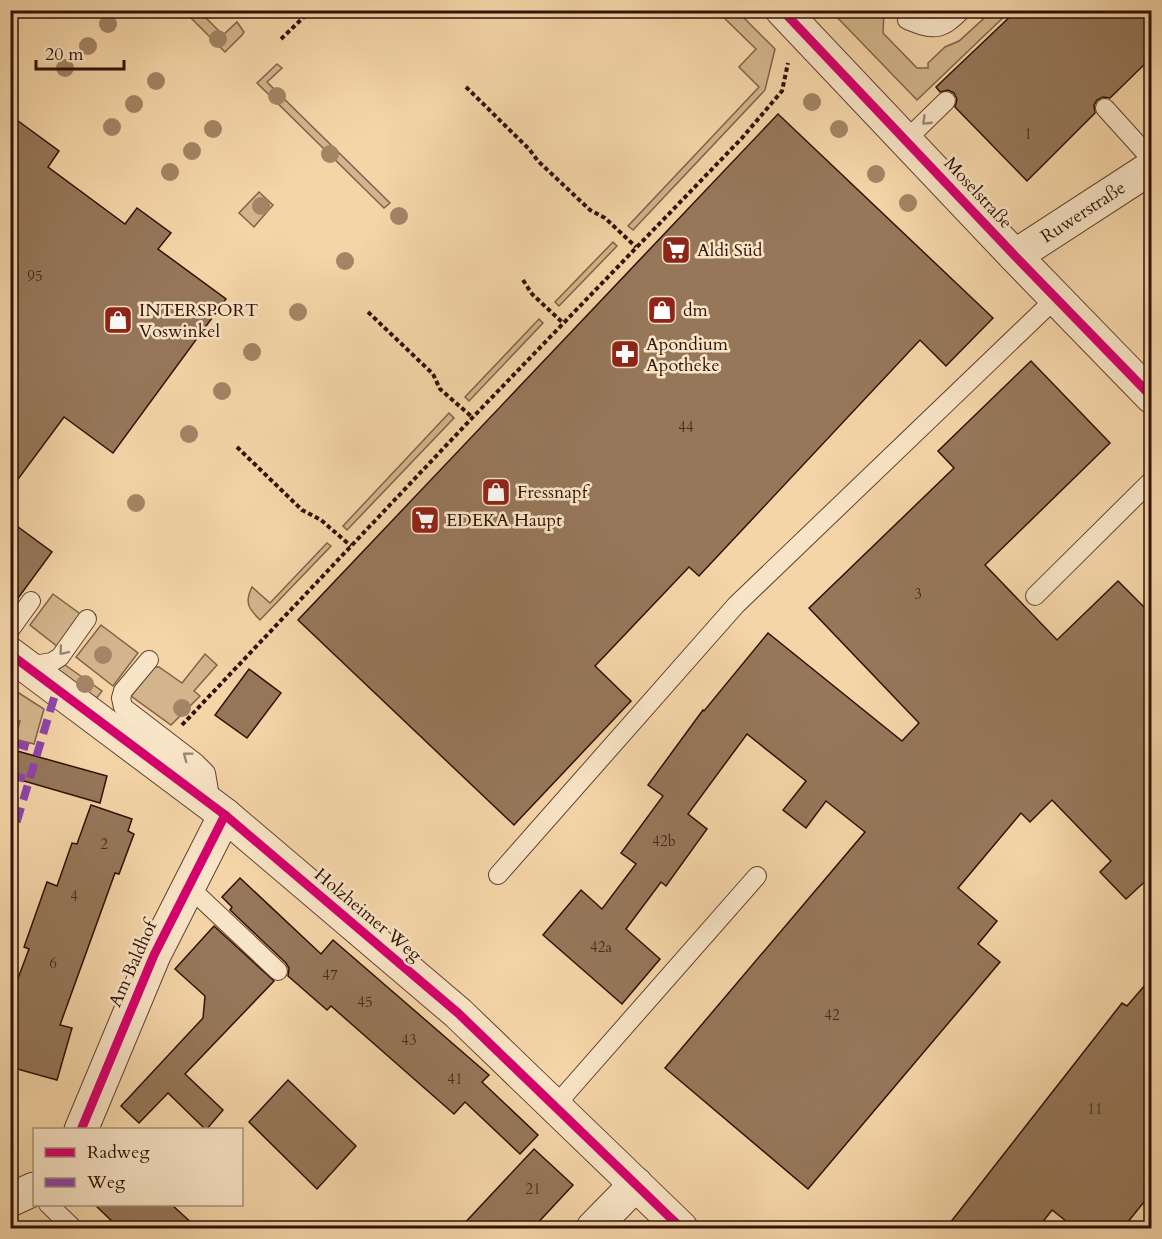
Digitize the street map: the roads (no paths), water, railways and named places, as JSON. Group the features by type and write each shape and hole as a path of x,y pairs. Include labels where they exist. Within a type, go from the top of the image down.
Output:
{"street":[{"name":"Moselstraße","path":"782,10 1152,397"},
{"name":"Ruwerstraße","path":"1015,256 1152,167"},
{"name":"Holzheimer Weg","path":"19,660 218,810 458,1013 681,1228"},
{"name":"Am Baldhof","path":"82,1128 154,955 188,886 218,810"},
{"path":"593,1228 636,1184"}],"lane":[{"path":"907,20 935,28 950,22 962,10"},
{"path":"905,141 946,101"},
{"path":"1105,108 1152,159"},
{"path":"498,875 736,605 1056,298"},
{"path":"1035,596 1152,480"},
{"path":"10,630 31,601"},
{"path":"19,660 52,662 60,657 87,619"},
{"path":"149,660 123,691 121,698 123,707 206,773 218,810"},
{"path":"555,1106 757,876"},
{"path":"188,886 278,971"},
{"path":"46,1206 73,1228"}],"place":[{"name":"Aldi Süd","path":"676,250"},
{"name":"dm","path":"662,310"},
{"name":"INTERSPORT Voswinkel","path":"118,320"},
{"name":"Apondium Apotheke","path":"625,354"},
{"name":"Fressnapf","path":"496,492"},
{"name":"EDEKA Haupt","path":"425,520"}]}
